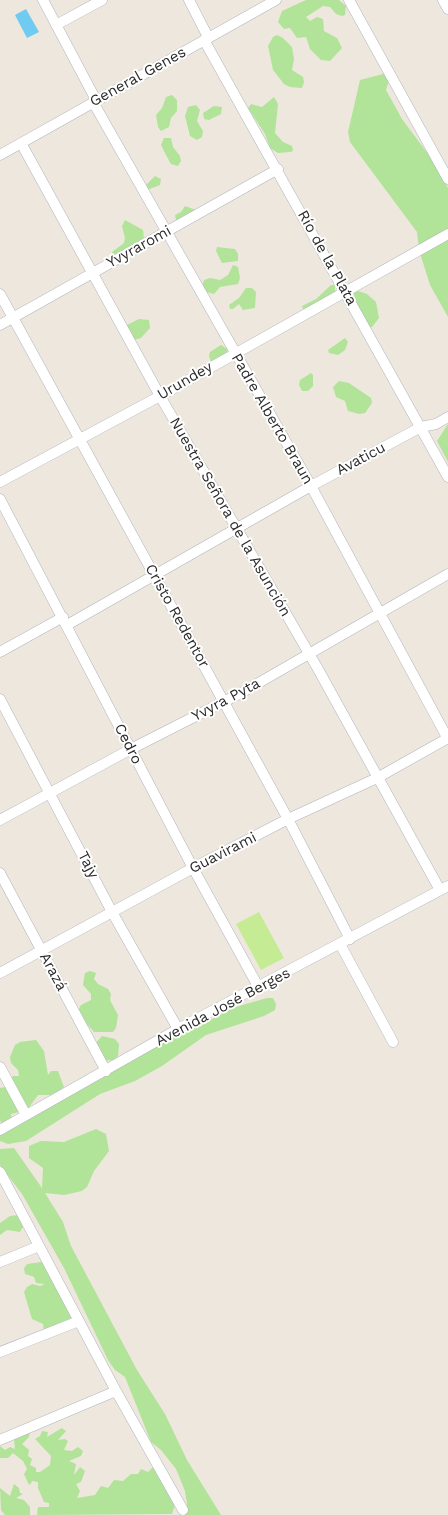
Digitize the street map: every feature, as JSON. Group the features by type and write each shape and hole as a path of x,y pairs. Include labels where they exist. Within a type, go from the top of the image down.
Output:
{"street":[{"name":"Padre Alberto Braun","path":"43,0 95,101 311,486 448,738"},
{"path":"56,25 102,0"},
{"name":"Río de la Plata","path":"189,0 206,38 344,292 448,477"},
{"name":"General Genes","path":"0,155 276,0"},
{"path":"349,0 448,179"},
{"path":"443,0 448,10"},
{"name":"Nuestra Señora de la Asunción","path":"21,143 160,396 377,778 444,888"},
{"name":"Yvyraromi","path":"0,325 278,169"},
{"name":"Urundey","path":"0,482 160,396 448,234"},
{"name":"Cristo Redentor","path":"0,294 288,819 350,939"},
{"name":"Avaticu","path":"0,652 154,575 311,486 421,427 436,424 448,417"},
{"name":"Cedro","path":"0,499 193,868 259,988"},
{"name":"Yvyra Pyta","path":"0,820 131,749 224,702 448,574"},
{"name":"Tajy","path":"0,699 112,912 178,1029"},
{"name":"Guavirami","path":"0,973 193,868 288,819 377,778 448,738"},
{"name":"Arazá","path":"0,873 106,1071"},
{"name":"Avenida José Berges","path":"0,1130 178,1029 259,988 444,888"},
{"path":"340,944 393,1042"},
{"path":"0,1067 26,1115"},
{"path":"0,1172 116,1391 183,1510"},
{"path":"0,1262 39,1246"},
{"path":"0,1352 79,1321"},
{"path":"0,1440 116,1391"}],"green space":[{"path":"306,0 339,0 346,6 345,15 342,16 336,14 330,7 323,6 306,17 310,21 317,17 323,19 324,31 337,38 342,48 330,61 321,60 310,49 306,37 297,38 290,28 284,29 278,22 282,11"},
{"path":"277,35 292,47 294,59 292,70 303,77 302,88 290,87 284,84 273,70 268,46 273,37"},
{"path":"383,74 391,74 386,90 402,119 437,166 448,188 448,317 430,285 419,250 417,232 350,142 348,132 360,80"},
{"path":"172,95 177,100 177,111 171,118 169,127 161,131 158,127 156,115 162,108 166,97"},
{"path":"274,97 278,104 275,133 283,142 292,146 293,151 290,152 278,153 270,148 265,134 248,108 251,104 262,107"},
{"path":"196,105 200,110 197,121 203,131 202,137 197,140 190,136 185,116 188,107"},
{"path":"214,106 222,107 221,114 209,120 204,119 203,113"},
{"path":"164,138 171,138 173,147 180,156 181,161 178,166 171,164 161,145"},
{"path":"155,176 161,179 160,185 147,190 145,186"},
{"path":"185,206 196,210 180,221 176,220 175,215 181,212"},
{"path":"125,220 143,230 144,239 112,258 112,252 124,243 125,238 122,226"},
{"path":"217,247 235,249 238,254 238,261 222,263 216,251"},
{"path":"233,265 238,267 240,278 238,284 220,287 214,294 206,292 202,287 204,280 210,278 220,280 228,275"},
{"path":"331,285 335,285 335,292 305,310 303,309 302,306 316,299"},
{"path":"246,288 252,288 256,292 255,308 243,310 239,304 230,309 229,305 239,298"},
{"path":"358,291 367,294 376,302 379,318 372,327 369,327 354,300 354,293"},
{"path":"139,319 149,320 150,328 141,338 134,340 125,326"},
{"path":"345,338 348,342 345,350 338,355 329,353 328,350"},
{"path":"221,345 227,349 228,354 211,362 210,352"},
{"path":"311,373 313,375 313,386 308,391 302,391 299,385 300,380"},
{"path":"339,381 349,383 371,398 372,403 365,413 359,414 348,411 345,401 336,397 333,387"},
{"path":"448,424 448,462 437,441"},
{"path":"259,912 284,958 261,970 236,924"},
{"path":"90,971 96,973 94,979 98,984 108,989 111,994 110,1000 118,1015 116,1028 113,1032 94,1032 77,1013 81,1005 91,1000 91,994 83,985 85,973"},
{"path":"273,998 276,1004 275,1010 264,1016 206,1035 162,1066 135,1081 100,1094 26,1141 8,1144 0,1141 0,1128 2,1126 0,1120 0,1088 5,1087 15,1094 19,1092 14,1090 9,1081 13,1076 19,1076 18,1070 11,1063 10,1057 15,1045 20,1042 36,1040 44,1051 48,1075 51,1071 58,1071 64,1087 54,1095 38,1095 27,1110 11,1114 12,1120 172,1036 205,1023 232,1008"},
{"path":"102,1036 115,1039 119,1044 118,1056 114,1060 102,1061 94,1045"},
{"path":"96,1129 106,1134 109,1151 94,1171 87,1187 82,1191 64,1195 45,1193 63,1222 71,1246 137,1370 165,1414 187,1460 221,1515 184,1515 187,1504 185,1491 176,1469 161,1450 151,1442 125,1377 115,1370 108,1360 64,1268 22,1194 0,1165 0,1149 14,1148 42,1188 43,1168 29,1158 29,1146 41,1141 64,1142"},
{"path":"19,1215 24,1225 20,1232 7,1230 0,1235 0,1223 10,1216"},
{"path":"48,1261 77,1317 44,1332 43,1324 32,1319 24,1292 32,1284 40,1286 45,1284 36,1283 34,1277 25,1274 24,1268 27,1264"},
{"path":"62,1428 66,1431 58,1440 65,1439 68,1441 64,1450 72,1451 78,1447 83,1451 81,1456 69,1461 76,1464 74,1475 80,1467 85,1471 81,1482 76,1484 80,1491 77,1498 95,1495 101,1486 108,1488 114,1480 123,1481 131,1474 138,1474 141,1469 148,1472 154,1466 175,1505 172,1514 37,1515 38,1507 49,1507 49,1503 44,1502 38,1488 38,1482 32,1481 30,1485 28,1483 24,1474 27,1469 23,1461 13,1453 8,1458 0,1458 0,1446 5,1450 10,1447 15,1449 14,1440 30,1432 29,1437 22,1444 29,1450 28,1456 32,1459 30,1465 36,1468 36,1472 40,1472 50,1465 51,1456 35,1439 40,1436 42,1431 48,1432 47,1437"},
{"path":"14,1484 19,1488 20,1493 23,1494 16,1498 24,1500 30,1507 30,1515 5,1515 1,1510 0,1488 10,1496"}],"water":[{"path":"26,9 39,32 27,38 15,15"}]}
